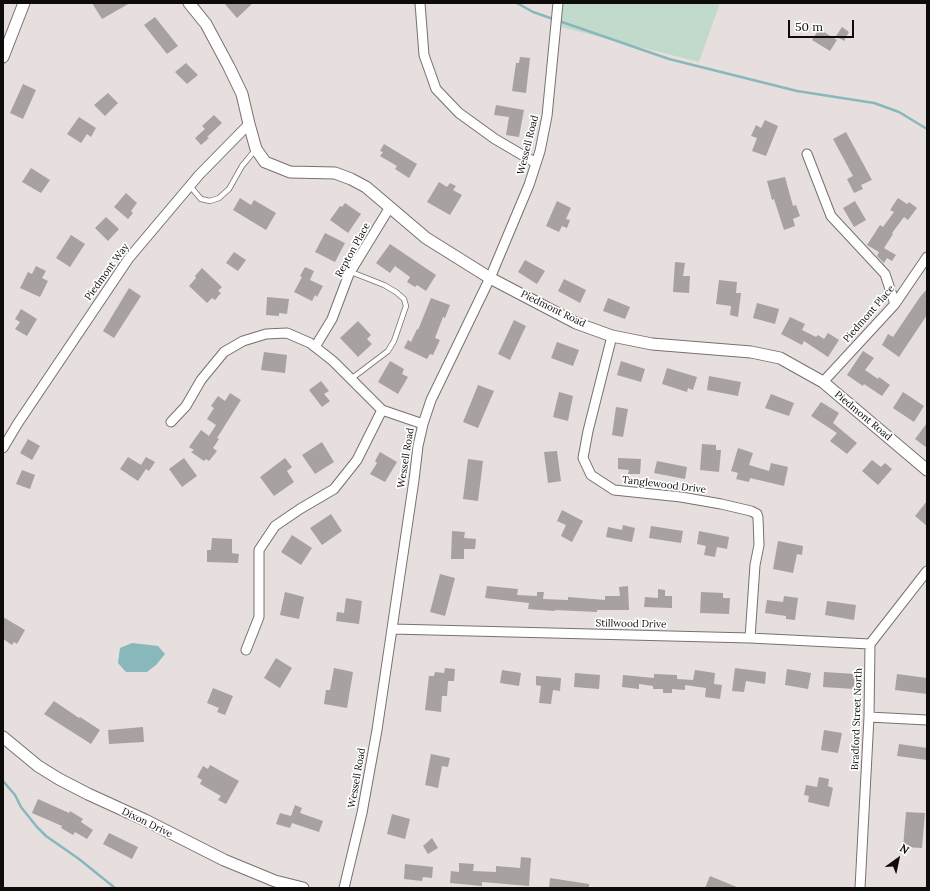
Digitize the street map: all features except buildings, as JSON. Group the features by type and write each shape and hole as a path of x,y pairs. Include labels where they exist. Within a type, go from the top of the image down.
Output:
{"street":[{"path":"3,57 24,3"},
{"name":"Piedmont Road","path":"189,3 206,24 229,66 242,94 256,149 265,162 290,172 335,173 351,179 366,187 426,238 490,278 576,323 612,336 652,344 752,352 780,358 823,382 927,470"},
{"path":"420,3 424,55 436,89 459,113 495,139 536,162"},
{"name":"Wessell Road","path":"344,888 362,813 377,730 418,446 423,424 431,400 490,278 529,185 540,151 547,116 558,3"},
{"name":"Piedmont Way","path":"3,448 18,423 129,258 190,186 249,124"},
{"path":"807,154 831,216 885,274 895,304"},
{"name":"Repton Place","path":"315,347 332,319 351,272 390,207"},
{"name":"Piedmont Place","path":"823,382 895,304 927,257"},
{"path":"171,422 186,406 201,380 224,352 243,341 266,334 287,333 315,347 334,361 382,410 423,424"},
{"name":"Tanglewood Drive","path":"612,336 588,431 583,458 591,476 614,490 681,497 750,510 757,514 758,545 750,638"},
{"path":"246,650 259,617 259,550 275,526 334,489 357,460 382,410"},
{"path":"870,644 927,571"},
{"name":"Stillwood Drive","path":"392,629 750,638 870,644"},
{"name":"Bradford Street North","path":"860,888 869,717 870,644"},
{"path":"869,717 927,720"},
{"name":"Dixon Drive","path":"3,737 38,766 88,794 145,820 224,860 275,881 303,888"}],"lane":[{"path":"190,186 201,199 210,201 219,198 228,189 242,166 256,149"},
{"path":"351,272 384,285 396,292 404,299 406,306 394,342 388,351 351,379"}],"green space":[{"path":"562,3 720,3 699,62 561,27"}],"water":[{"path":"132,643 158,646 165,654 156,665 147,672 126,672 118,663 120,648"}],"waterway":[{"path":"517,3 533,12 669,59 797,91 874,103 899,112 927,129"},
{"path":"3,781 15,795 21,807 46,836 79,859 115,888"}]}
